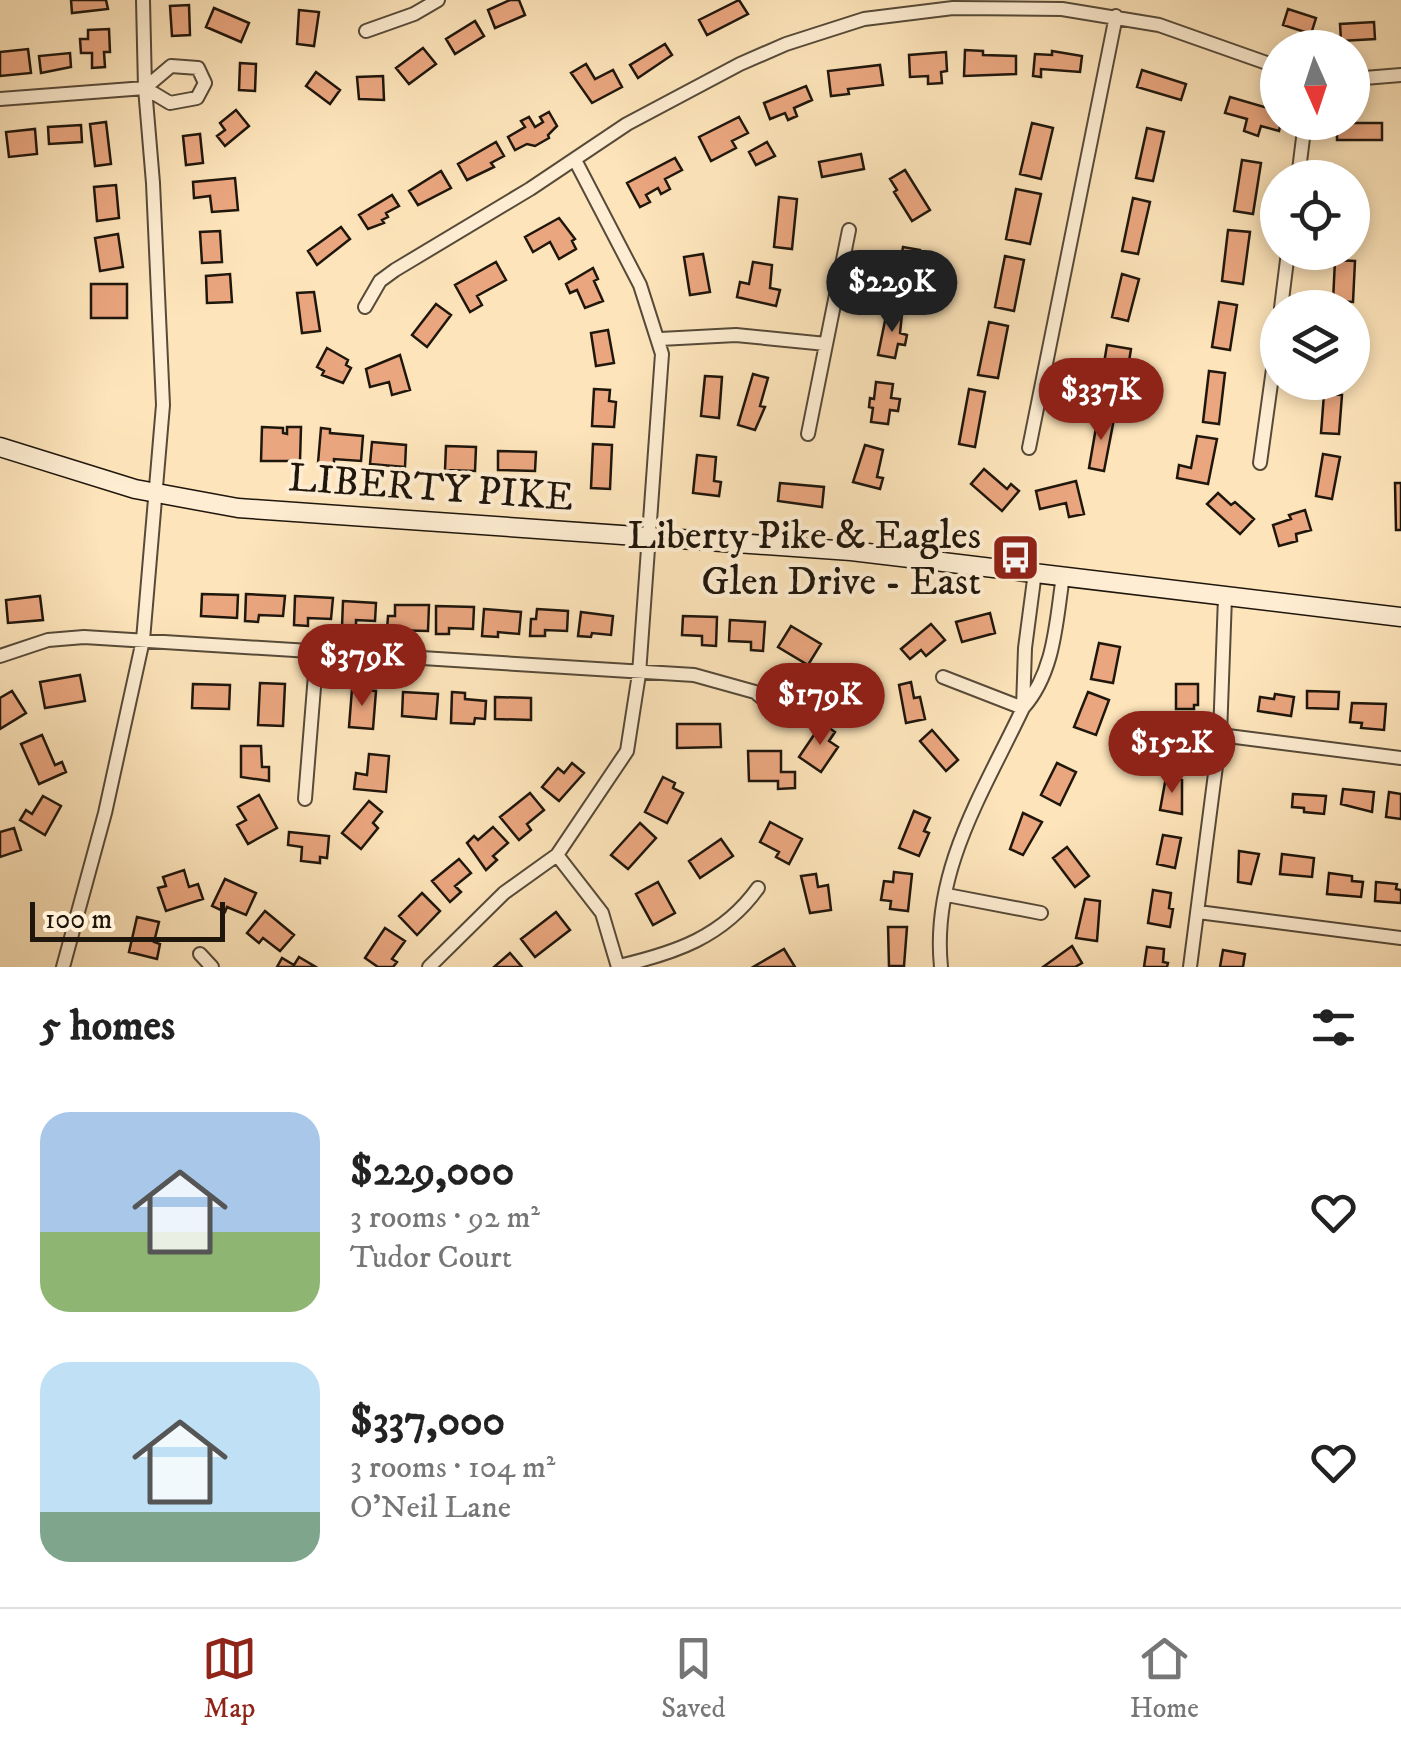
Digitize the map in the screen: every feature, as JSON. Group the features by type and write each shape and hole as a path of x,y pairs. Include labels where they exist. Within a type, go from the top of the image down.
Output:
{"street":[{"path":"63,967 105,813 143,640 163,405 143,0"},
{"path":"366,31 414,14 438,0"},
{"path":"365,307 380,281 627,124 740,64 786,44 864,19 914,10 1062,9 1159,25 1260,61"},
{"path":"1029,448 1116,16"},
{"path":"1370,77 1401,74"},
{"path":"0,99 145,88"},
{"path":"429,967 504,892 557,855 627,751 640,674 662,365 660,339 640,284 575,160"},
{"path":"808,434 848,230"},
{"path":"660,339 736,335 826,344"},
{"path":"1260,463 1269,400"},
{"name":"LIBERTY PIKE","path":"0,447 155,494 301,514 870,552 1401,617"},
{"path":"1023,708 1025,648 1035,572"},
{"path":"941,967 939,927 958,842 1023,708 1044,676 1063,576"},
{"path":"1190,967 1220,735 1225,597"},
{"path":"0,656 48,640 84,637 317,650 694,675 730,682 755,692 772,706"},
{"path":"305,800 317,650"},
{"path":"943,678 1023,708"},
{"path":"1220,735 1401,758"},
{"path":"557,855 602,913 618,967 690,946 741,912 758,888"},
{"path":"947,895 1041,913"},
{"path":"1198,912 1401,938"},
{"path":"200,954 212,967"}],"building":[{"path":"71,0 106,0 108,9 72,13"},
{"path":"519,0 525,15 495,28 488,10"},
{"path":"739,0 748,14 707,35 699,20"},
{"path":"189,5 190,35 172,36 170,6"},
{"path":"214,8 249,23 241,42 206,27"},
{"path":"1288,9 1316,18 1312,30 1283,25"},
{"path":"299,10 319,12 314,46 297,44"},
{"path":"475,21 484,36 455,54 446,39"},
{"path":"1374,22 1375,39 1370,39 1370,30 1340,30 1340,24"},
{"path":"109,29 110,52 104,52 105,67 92,68 92,53 81,53 80,39 88,39 88,30"},
{"path":"665,44 672,55 638,78 630,65"},
{"path":"423,48 436,64 409,84 396,68"},
{"path":"28,49 31,73 0,76 0,52"},
{"path":"965,50 1016,56 1016,74 964,76"},
{"path":"1052,51 1082,56 1080,72 1041,69 1041,77 1033,76 1035,54 1052,55"},
{"path":"946,52 947,71 941,72 942,83 928,84 928,76 910,77 909,55"},
{"path":"70,53 71,67 41,73 39,56"},
{"path":"240,63 256,64 255,91 239,90"},
{"path":"586,64 595,79 613,70 622,87 592,103 571,73"},
{"path":"880,65 883,85 848,89 849,94 831,96 828,71"},
{"path":"1142,70 1186,84 1181,100 1137,87"},
{"path":"316,72 340,90 330,104 306,86"},
{"path":"383,76 384,100 359,99 357,77"},
{"path":"806,86 812,100 794,108 797,116 788,120 785,113 770,119 764,103"},
{"path":"1230,97 1260,106 1258,136 1244,131 1247,119 1225,113"},
{"path":"236,110 249,126 225,146 217,136 225,130 220,123"},
{"path":"549,112 557,126 549,138 515,150 508,137 525,127 521,121 529,117 535,127 543,122 540,117"},
{"path":"739,117 748,133 732,141 736,148 711,161 699,137"},
{"path":"106,122 111,164 95,166 90,124"},
{"path":"1032,123 1053,128 1041,179 1020,174"},
{"path":"1370,123 1382,123 1382,140 1370,140"},
{"path":"81,125 82,142 49,144 48,127"},
{"path":"1147,128 1164,132 1153,181 1136,178"},
{"path":"35,129 37,154 9,157 6,132"},
{"path":"200,134 203,163 186,165 183,136"},
{"path":"496,142 504,156 491,163 494,167 467,180 458,164"},
{"path":"767,142 775,156 756,165 749,152"},
{"path":"861,154 864,169 822,177 819,162"},
{"path":"675,158 682,170 665,179 670,189 661,194 658,188 646,195 650,202 640,207 627,183"},
{"path":"1242,160 1260,163 1253,214 1234,211"},
{"path":"905,170 930,210 912,221 890,179"},
{"path":"441,171 451,188 418,205 409,191"},
{"path":"235,178 238,210 212,212 210,196 194,198 193,182"},
{"path":"116,185 119,218 97,221 94,187"},
{"path":"1016,189 1041,194 1030,244 1006,239"},
{"path":"392,195 399,206 386,213 384,223 368,229 359,215"},
{"path":"779,197 797,199 792,249 774,247"},
{"path":"1133,198 1150,202 1138,254 1122,251"},
{"path":"559,218 575,239 572,241 576,249 559,259 550,242 533,252 525,237"},
{"path":"341,227 350,239 317,265 308,251"},
{"path":"1228,230 1250,232 1243,284 1222,281"},
{"path":"220,231 222,262 202,263 200,232"},
{"path":"118,234 123,267 100,271 95,238"},
{"path":"903,247 920,250 916,278 924,279 923,288 916,286 914,293 895,290"},
{"path":"703,254 710,292 690,295 684,257"},
{"path":"1005,256 1024,260 1014,311 995,307"},
{"path":"496,262 506,280 477,296 482,305 470,312 455,285"},
{"path":"753,262 772,265 770,288 780,290 776,306 737,297 740,282 749,284"},
{"path":"593,268 603,301 585,308 577,290 570,293 566,284"},
{"path":"1335,270 1355,270 1354,290 1334,290"},
{"path":"230,274 232,302 207,303 206,276"},
{"path":"1122,274 1139,279 1128,321 1112,317"},
{"path":"91,284 127,284 127,318 91,318"},
{"path":"314,292 320,331 302,333 297,293"},
{"path":"1219,302 1237,305 1230,350 1212,347"},
{"path":"436,304 451,315 427,347 412,335"},
{"path":"887,311 902,314 900,333 907,335 905,345 898,344 895,358 878,355"},
{"path":"989,322 1008,326 998,378 978,375"},
{"path":"608,330 614,363 596,366 591,333"},
{"path":"1107,345 1131,349 1123,398 1099,394"},
{"path":"327,348 348,360 346,365 351,368 343,383 322,375 324,371 317,367"},
{"path":"400,355 410,390 392,395 389,382 370,387 366,369"},
{"path":"1209,371 1225,373 1219,424 1203,422"},
{"path":"753,374 768,378 760,406 765,407 755,430 738,425"},
{"path":"705,376 722,377 719,418 701,416"},
{"path":"876,382 893,384 891,398 900,399 898,411 890,410 888,424 871,422 870,398 874,399"},
{"path":"594,389 610,390 609,401 616,402 614,427 592,426"},
{"path":"969,389 985,392 975,447 959,444"},
{"path":"1324,400 1342,400 1339,434 1321,433"},
{"path":"1098,416 1114,419 1104,471 1089,468"},
{"path":"262,427 283,428 287,434 287,427 301,427 300,461 261,461"},
{"path":"321,428 330,429 330,433 363,436 361,461 334,459 334,464 318,463"},
{"path":"1197,436 1217,439 1208,484 1177,478 1179,465 1191,468"},
{"path":"372,442 406,445 405,467 370,464"},
{"path":"593,444 612,445 610,489 591,488"},
{"path":"865,445 883,450 877,477 883,478 880,489 853,482"},
{"path":"446,446 476,447 475,471 445,470"},
{"path":"498,451 536,452 535,471 498,470"},
{"path":"1323,454 1340,457 1332,499 1316,496"},
{"path":"697,455 716,457 714,481 721,482 719,496 693,493"},
{"path":"984,469 1007,489 1011,484 1019,491 1002,511 971,484"},
{"path":"1076,481 1084,514 1069,517 1066,503 1040,509 1036,491"},
{"path":"780,483 824,487 822,507 778,501"},
{"path":"1395,483 1401,483 1401,530 1396,530"},
{"path":"1218,493 1254,519 1240,534 1207,504"},
{"path":"1305,510 1311,530 1296,534 1297,541 1279,546 1273,525"},
{"path":"202,594 238,595 237,618 201,616"},
{"path":"246,594 285,596 283,616 259,615 258,622 245,621"},
{"path":"40,596 43,620 8,623 6,600"},
{"path":"295,596 333,598 331,619 308,618 308,626 294,625"},
{"path":"343,601 376,603 375,621 356,620 356,628 342,627"},
{"path":"395,605 429,605 428,631 387,630 388,616 395,616"},
{"path":"436,606 474,607 473,629 449,628 449,634 436,634"},
{"path":"484,609 521,612 519,634 498,632 498,637 482,636"},
{"path":"537,609 568,611 567,631 545,630 545,636 530,636 531,619 536,619"},
{"path":"581,612 613,616 611,635 578,636"},
{"path":"990,613 995,633 962,642 956,622"},
{"path":"683,616 717,617 716,646 702,645 702,636 682,635"},
{"path":"730,620 765,622 763,651 751,650 751,642 729,641"},
{"path":"931,624 945,640 926,656 921,650 910,659 901,649"},
{"path":"791,626 821,644 808,665 778,647"},
{"path":"1099,643 1120,647 1113,683 1091,679"},
{"path":"846,674 848,704 819,706 817,676"},
{"path":"80,675 85,701 45,708 40,682"},
{"path":"911,682 914,698 920,697 925,719 906,723 899,685"},
{"path":"260,683 285,684 283,726 258,725"},
{"path":"193,684 230,685 229,709 192,708"},
{"path":"1176,684 1198,684 1198,705 1194,709 1176,709"},
{"path":"352,689 376,691 373,729 349,727"},
{"path":"12,691 26,713 0,729 0,698"},
{"path":"1307,691 1339,692 1338,709 1307,708"},
{"path":"403,692 438,694 436,719 402,716"},
{"path":"452,692 465,693 465,699 486,701 485,719 475,718 474,724 451,723"},
{"path":"1088,692 1109,700 1096,735 1074,727"},
{"path":"1275,694 1294,697 1291,716 1258,711 1260,697 1274,699"},
{"path":"495,697 531,698 531,720 495,719"},
{"path":"1352,703 1386,704 1384,730 1361,728 1362,723 1350,722"},
{"path":"822,723 835,732 829,741 838,747 821,772 799,757"},
{"path":"677,724 720,724 721,747 677,748"},
{"path":"1173,725 1189,727 1186,758 1164,756 1166,737 1172,738"},
{"path":"932,730 958,760 946,771 920,741"},
{"path":"42,735 55,765 62,762 66,772 39,784 21,744"},
{"path":"241,746 261,746 262,767 269,767 269,781 241,777"},
{"path":"748,751 781,751 781,772 795,772 795,788 778,789 778,781 749,781"},
{"path":"369,754 389,756 386,792 354,789 356,773 367,775"},
{"path":"572,763 584,773 559,801 542,787 558,768 564,773"},
{"path":"1057,763 1076,772 1060,805 1041,795"},
{"path":"663,777 683,793 667,823 645,812"},
{"path":"1166,777 1182,780 1182,814 1160,810"},
{"path":"1343,789 1374,792 1372,812 1341,804"},
{"path":"1389,792 1401,794 1401,819 1386,817"},
{"path":"530,793 544,810 527,824 531,830 519,840 500,817"},
{"path":"1293,794 1326,796 1324,814 1292,807"},
{"path":"259,795 277,828 248,844 237,825 246,820 238,807"},
{"path":"43,796 61,806 45,835 20,820 26,810 32,814"},
{"path":"369,801 382,812 373,823 378,828 361,849 342,833"},
{"path":"914,811 930,818 924,831 929,833 919,856 899,848"},
{"path":"1023,813 1042,822 1023,855 1010,849"},
{"path":"770,822 802,839 789,864 776,857 779,852 760,842"},
{"path":"640,823 656,838 628,869 611,855"},
{"path":"493,827 508,843 493,856 497,860 486,870 467,843 474,836 478,840"},
{"path":"14,828 21,850 0,857 0,832"},
{"path":"289,832 329,836 327,858 320,857 320,863 301,861 302,847 288,845"},
{"path":"1163,835 1181,838 1175,868 1157,864"},
{"path":"721,839 733,856 700,878 689,861"},
{"path":"1067,847 1089,876 1075,887 1053,858"},
{"path":"1239,851 1259,854 1251,884 1238,882"},
{"path":"1282,854 1314,858 1312,877 1280,874"},
{"path":"459,859 471,873 455,886 461,892 450,902 432,881"},
{"path":"184,870 189,887 198,884 203,899 166,911 158,888 166,886 163,877"},
{"path":"894,872 912,874 908,911 890,909 891,901 881,900 884,881 893,882"},
{"path":"1329,873 1363,882 1361,897 1327,894"},
{"path":"816,874 818,887 828,885 831,910 810,913 801,876"},
{"path":"225,879 256,893 246,915 212,906"},
{"path":"658,882 675,913 653,925 636,894"},
{"path":"1376,882 1397,884 1401,903 1375,901"},
{"path":"1153,890 1171,893 1170,927 1148,923"},
{"path":"422,893 440,911 417,935 399,916"},
{"path":"1085,899 1100,901 1097,941 1076,938"},
{"path":"265,911 294,935 280,951 263,938 259,943 247,933"},
{"path":"556,912 570,930 535,957 521,939"},
{"path":"137,917 159,922 154,942 160,944 157,959 129,952"},
{"path":"888,927 907,927 904,966 889,966"},
{"path":"385,928 405,941 392,959 397,962 393,967 378,967 365,958"},
{"path":"1072,946 1082,963 1075,967 1043,967"},
{"path":"1147,947 1164,949 1163,962 1168,963 1167,967 1144,967"},
{"path":"784,949 795,967 753,967"},
{"path":"1223,950 1245,954 1243,967 1220,967"},
{"path":"510,953 522,967 494,967"},
{"path":"299,957 316,967 277,967 282,958 294,965"}],"place":[{"name":"Liberty Pike & Eagles Glen Drive - East","path":"1016,557"}]}
